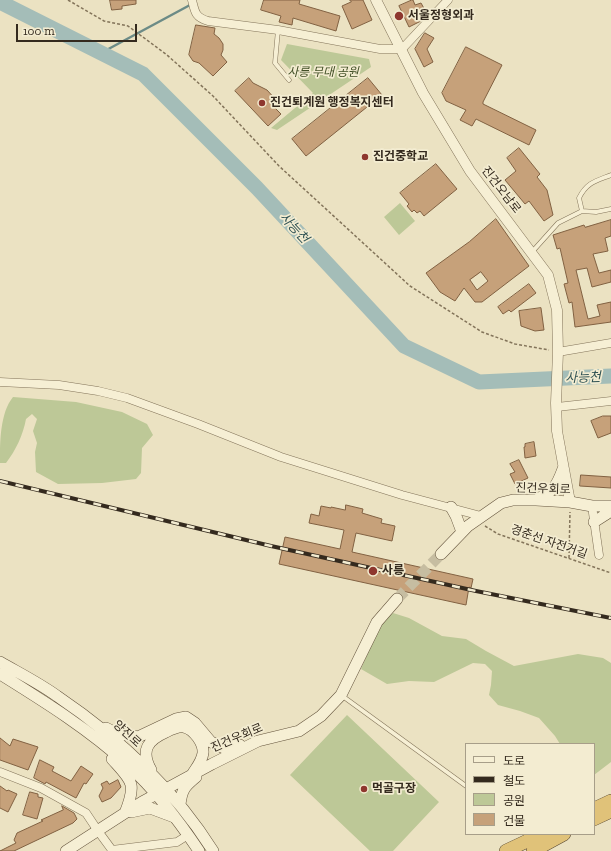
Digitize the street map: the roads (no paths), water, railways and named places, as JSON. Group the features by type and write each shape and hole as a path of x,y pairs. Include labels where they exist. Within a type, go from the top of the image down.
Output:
{"highway":[{"path":"595,809 611,801"},
{"path":"595,819 611,811"},
{"path":"506,851 540,835"},
{"path":"533,851 562,835"}],"main road":[{"path":"536,500 550,492 558,482 563,469"},
{"name":"진건우회로","path":"441,554 462,532 482,521 501,503 513,500 536,500 570,502 592,506 611,506"},
{"path":"451,507 462,532"},
{"path":"594,522 611,511"},
{"name":"진건우회로","path":"66,851 125,812 166,788 258,741 299,730 321,716 341,695 377,622 397,599"},
{"name":"양진로","path":"0,662 56,695 98,725 154,775 166,788 180,804 213,851"},
{"name":"양진로","path":"0,674 67,718 129,766 156,794 199,851"},
{"path":"98,725 116,733 138,737 176,718 186,717 195,723 211,742 224,748 258,741"},
{"path":"154,775 146,761 146,750 150,742 156,736 178,727 189,729 196,735 200,741 203,752 199,764 191,775"},
{"path":"102,744 107,754 127,776 132,786 132,797 125,812"},
{"path":"180,804 181,793 185,787 212,764"},
{"path":"125,812 150,808 174,817"}],"street":[{"path":"192,0 195,13 200,18 208,21 278,30 380,49 402,49 448,0"},
{"name":"진건오남로","path":"376,0 423,93 470,171 548,275 557,310 557,431 570,502"},
{"path":"558,355 611,343"},
{"path":"0,382 59,384 127,398 281,457 402,495 451,507 482,521"},
{"path":"556,405 611,401"},
{"path":"592,506 599,555"},
{"path":"0,772 41,788 86,813 112,850 177,842 188,835"}],"lane":[{"path":"278,30 275,62 289,80"},
{"path":"582,211 579,198 584,188 611,175"},
{"path":"532,252 558,224 582,211 596,212 611,209"},
{"path":"341,695 465,785"}],"waterway":[{"name":"사능천","path":"0,2 143,74 257,188 404,346 479,382 611,376"},
{"path":"101,53 190,5"}],"tunnel":[{"path":"397,599 441,554"}],"railway":[{"path":"0,481 271,546 476,591 611,618"}],"place":[{"name":"서울정형외과","path":"399,16"},
{"name":"진건퇴계원 행정복지센터","path":"262,103"},
{"name":"진건중학교","path":"365,157"},
{"name":"사릉","path":"373,571"},
{"name":"먹골구장","path":"364,789"}],"park label":[{"name":"사릉 무대 공원","path":"323,73"}]}
